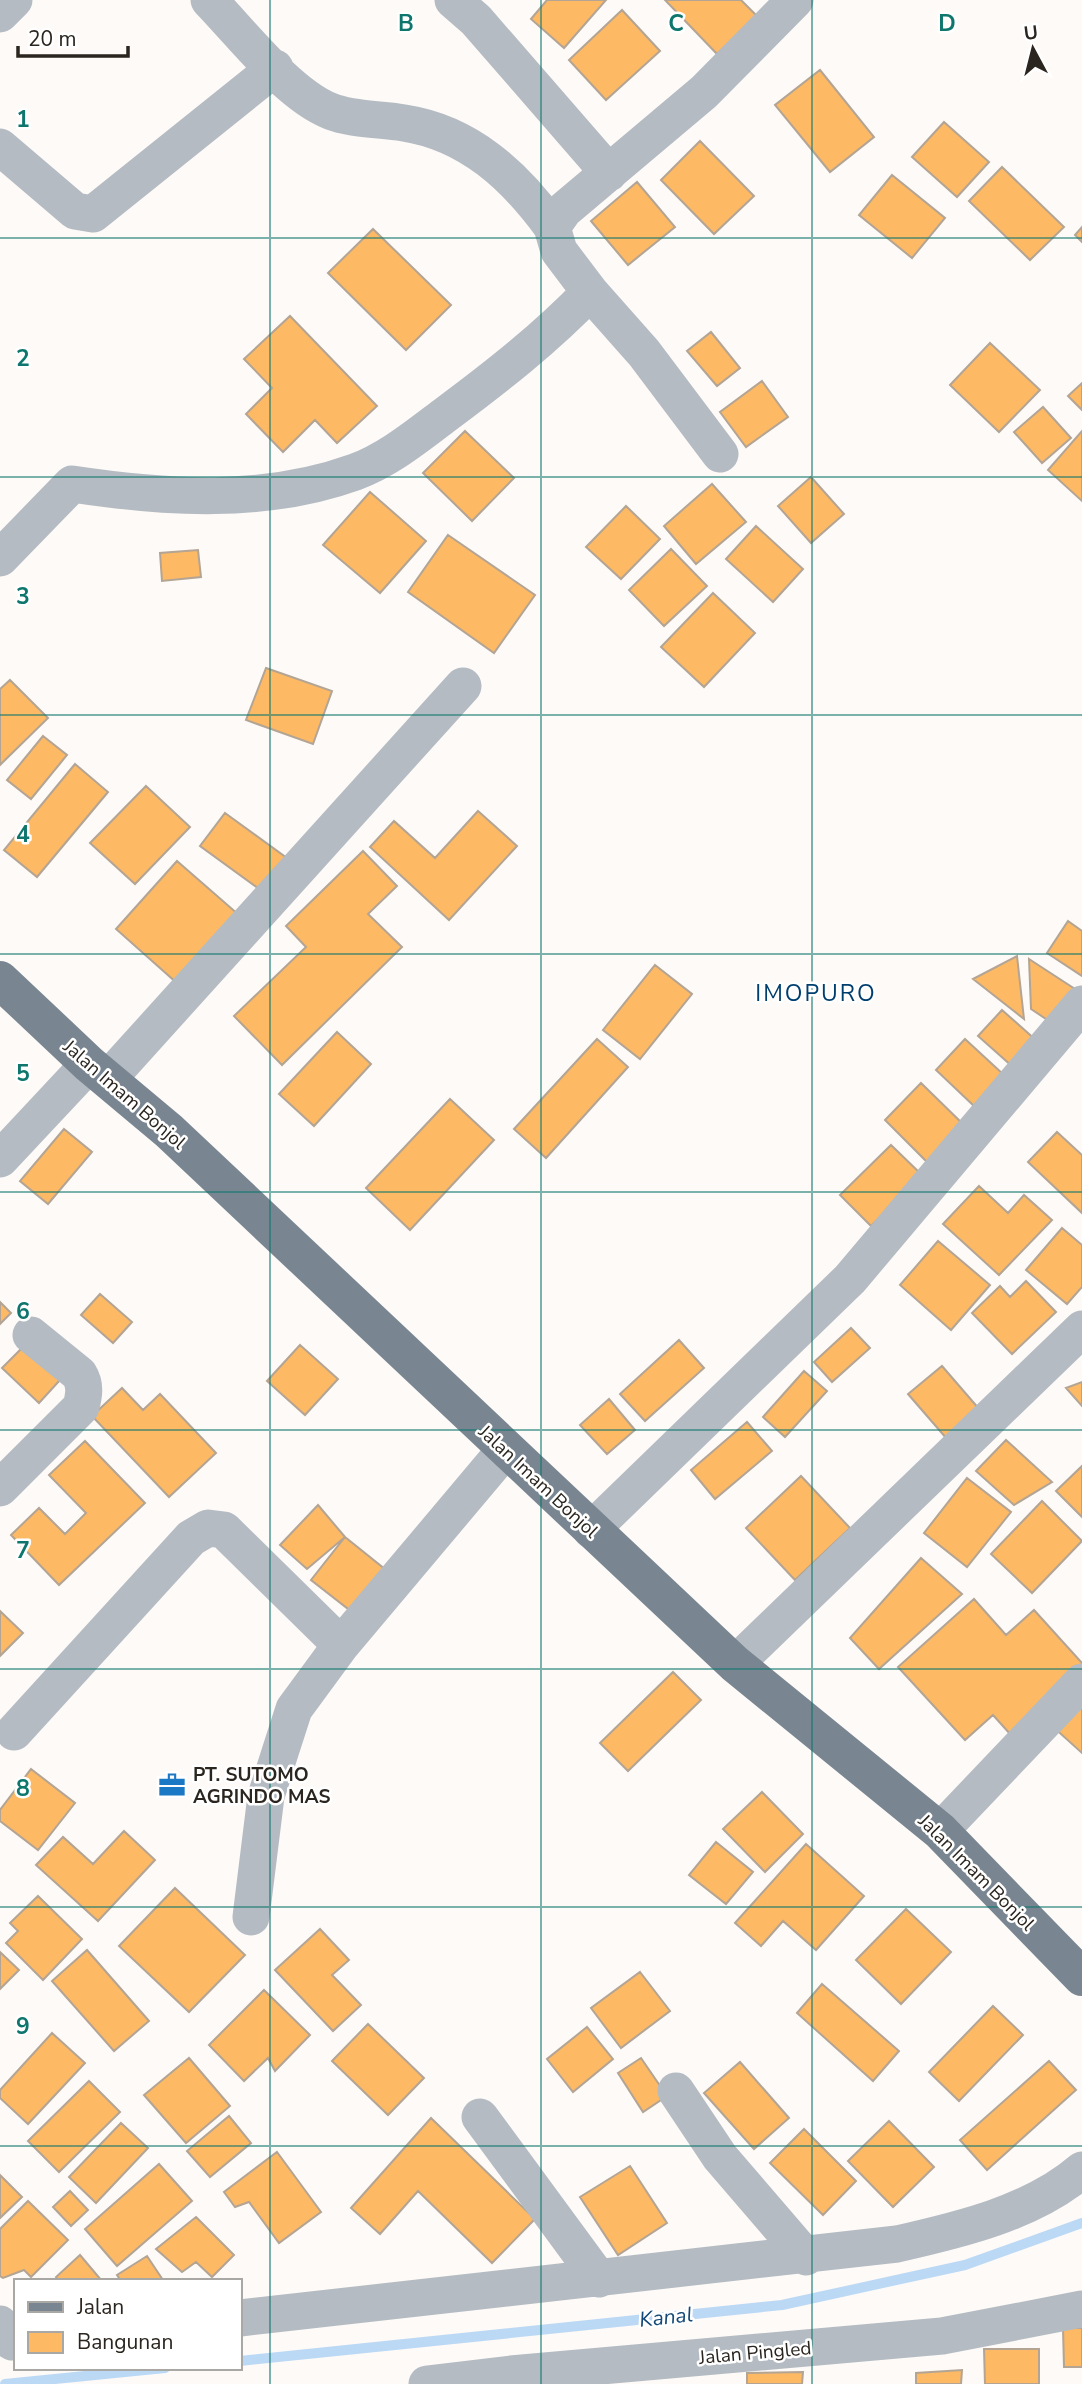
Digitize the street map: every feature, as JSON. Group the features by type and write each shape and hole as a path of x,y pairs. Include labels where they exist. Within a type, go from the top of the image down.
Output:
{"main road":[{"name":"Jalan Imam Bonjol","path":"0,980 169,1131 735,1664 940,1832 1082,1977"}],"street":[{"path":"0,14 14,0"},
{"path":"209,0 306,98 332,112 438,129 481,151 534,202 552,228 559,251 590,292 643,352 720,454"},
{"path":"552,228 564,210 704,92 795,0"},
{"path":"475,7 609,173"},
{"path":"0,147 75,211 93,214 275,68"},
{"path":"0,558 72,484 133,494 216,497 272,492 357,471 403,447 496,377 590,292"},
{"path":"0,1159 99,1071 463,686"},
{"path":"592,1530 850,1279 1082,1004"},
{"path":"735,1664 1082,1329"},
{"path":"0,1488 81,1407 85,1393 84,1381 79,1374 31,1335"},
{"path":"251,1917 266,1796 294,1709 341,1645 506,1449"},
{"path":"14,1732 191,1538 208,1528 224,1530 341,1645"},
{"path":"940,1832 1082,1682"},
{"path":"676,2091 720,2157 806,2257"},
{"path":"480,2117 599,2279"},
{"path":"242,2318 806,2257 897,2244 979,2225 1067,2182 1082,2170"},
{"name":"Jalan Pingled","path":"426,2384 942,2336 1082,2308"}],"building":[{"path":"547,0 606,0 564,48 531,19"},
{"path":"665,0 741,0 757,16 717,54"},
{"path":"622,10 660,51 606,100 569,60"},
{"path":"820,70 874,137 830,172 775,105"},
{"path":"944,122 989,162 957,197 912,157"},
{"path":"700,141 754,196 714,234 661,180"},
{"path":"1002,167 1064,227 1030,260 969,201"},
{"path":"892,175 945,218 912,258 859,215"},
{"path":"637,182 675,227 628,265 591,221"},
{"path":"1082,227 1082,242 1075,235"},
{"path":"373,229 451,305 406,350 328,273"},
{"path":"290,316 377,406 337,443 315,420 283,452 246,414 272,388 244,359"},
{"path":"711,332 740,368 717,386 687,351"},
{"path":"990,343 1040,390 999,432 950,385"},
{"path":"762,381 788,417 746,447 720,412"},
{"path":"1082,383 1082,410 1068,396"},
{"path":"1043,407 1071,438 1042,463 1014,432"},
{"path":"465,431 514,478 472,521 423,473"},
{"path":"1082,431 1082,501 1048,470"},
{"path":"811,477 844,514 811,543 778,506"},
{"path":"712,484 746,522 696,564 664,526"},
{"path":"370,492 426,541 380,593 323,545"},
{"path":"626,506 660,539 621,579 586,547"},
{"path":"756,526 803,569 773,602 726,559"},
{"path":"448,535 535,595 494,653 408,592"},
{"path":"671,549 707,586 664,626 629,590"},
{"path":"198,550 201,577 162,581 160,553"},
{"path":"713,593 755,633 704,687 661,647"},
{"path":"266,668 332,691 313,744 246,720"},
{"path":"10,680 48,718 0,765 0,689"},
{"path":"43,736 67,755 31,799 7,780"},
{"path":"75,764 108,792 37,877 4,850"},
{"path":"146,786 190,827 135,884 90,843"},
{"path":"478,811 517,846 449,920 370,847 394,821 435,858"},
{"path":"225,813 291,861 266,894 200,846"},
{"path":"363,851 397,886 368,914 402,947 282,1065 234,1016 306,947 286,926"},
{"path":"177,861 239,915 178,984 116,929"},
{"path":"1068,921 1082,931 1082,976 1047,953"},
{"path":"1017,956 1024,1019 973,979"},
{"path":"1029,959 1075,989 1052,1023 1031,1009"},
{"path":"655,965 692,994 640,1059 603,1030"},
{"path":"1002,1010 1037,1041 1013,1067 978,1036"},
{"path":"337,1032 371,1064 314,1126 279,1094"},
{"path":"597,1039 628,1067 546,1158 514,1129"},
{"path":"965,1039 1004,1075 974,1106 936,1070"},
{"path":"921,1083 965,1126 927,1162 885,1120"},
{"path":"450,1099 494,1140 410,1230 366,1188"},
{"path":"64,1129 92,1152 48,1204 20,1181"},
{"path":"1057,1132 1082,1155 1082,1213 1028,1162"},
{"path":"891,1145 922,1175 871,1226 840,1195"},
{"path":"979,1186 1008,1213 1024,1195 1052,1220 999,1275 943,1224"},
{"path":"1062,1228 1082,1245 1082,1287 1067,1304 1026,1270"},
{"path":"938,1241 990,1285 951,1330 900,1285"},
{"path":"1026,1281 1056,1312 1012,1354 972,1313 1000,1286 1010,1297"},
{"path":"100,1294 132,1322 113,1343 81,1315"},
{"path":"0,1302 11,1313 0,1324"},
{"path":"851,1328 870,1348 832,1382 814,1362"},
{"path":"679,1340 704,1368 645,1421 620,1394"},
{"path":"300,1345 338,1379 305,1415 267,1381"},
{"path":"24,1346 60,1380 39,1403 2,1368"},
{"path":"942,1366 980,1410 947,1439 908,1394"},
{"path":"804,1371 827,1391 785,1437 763,1417"},
{"path":"1082,1382 1082,1406 1066,1388"},
{"path":"122,1388 143,1410 160,1394 216,1453 169,1497 92,1416"},
{"path":"609,1399 635,1430 607,1454 580,1425"},
{"path":"747,1422 772,1451 715,1499 691,1470"},
{"path":"1006,1440 1052,1482 1014,1505 976,1471"},
{"path":"85,1441 145,1503 59,1585 11,1535 39,1508 65,1534 86,1513 49,1475"},
{"path":"1082,1466 1082,1517 1056,1491"},
{"path":"801,1476 850,1528 795,1580 746,1528"},
{"path":"967,1478 1011,1512 967,1567 924,1533"},
{"path":"1042,1501 1082,1541 1032,1593 991,1554"},
{"path":"318,1505 345,1537 307,1569 280,1545"},
{"path":"345,1537 386,1570 352,1612 311,1580"},
{"path":"921,1558 962,1594 879,1669 850,1638"},
{"path":"974,1599 1006,1635 1034,1610 1082,1663 1082,1673 1011,1735 993,1715 965,1740 898,1667"},
{"path":"0,1611 23,1633 0,1656"},
{"path":"673,1672 701,1700 628,1771 600,1743"},
{"path":"1082,1692 1082,1753 1051,1725"},
{"path":"31,1769 75,1803 38,1850 0,1821 0,1810"},
{"path":"762,1792 803,1834 765,1872 723,1829"},
{"path":"124,1831 155,1860 98,1921 36,1865 63,1837 93,1864"},
{"path":"716,1842 753,1872 726,1904 689,1875"},
{"path":"806,1844 864,1896 816,1950 783,1921 761,1946 735,1923"},
{"path":"175,1888 245,1955 189,2012 119,1946"},
{"path":"38,1896 82,1939 43,1980 6,1943 18,1931 10,1923"},
{"path":"906,1909 951,1952 901,2004 856,1960"},
{"path":"320,1929 349,1960 332,1975 361,2005 333,2031 275,1970"},
{"path":"87,1950 149,2021 114,2051 52,1981"},
{"path":"0,1952 19,1970 0,1989"},
{"path":"640,1972 670,2011 621,2048 591,2008"},
{"path":"822,1984 899,2051 873,2081 797,2013"},
{"path":"264,1990 310,2035 275,2071 268,2058 244,2081 209,2045"},
{"path":"993,2006 1023,2035 959,2101 929,2072"},
{"path":"368,2024 424,2078 388,2115 332,2061"},
{"path":"587,2027 613,2059 573,2092 547,2059"},
{"path":"52,2033 85,2063 28,2124 0,2098 0,2090"},
{"path":"189,2058 230,2106 186,2143 144,2095"},
{"path":"641,2058 667,2096 643,2112 618,2073"},
{"path":"1049,2061 1076,2090 987,2170 960,2140"},
{"path":"740,2062 789,2118 754,2149 704,2093"},
{"path":"89,2081 120,2112 59,2172 28,2141"},
{"path":"229,2116 251,2143 210,2177 187,2151"},
{"path":"431,2118 535,2219 492,2263 418,2191 380,2234 351,2208"},
{"path":"889,2121 934,2167 893,2207 848,2161"},
{"path":"121,2123 148,2148 96,2203 69,2177"},
{"path":"804,2129 856,2181 823,2215 770,2163"},
{"path":"277,2152 321,2212 279,2243 249,2202 235,2207 224,2192"},
{"path":"159,2164 192,2201 117,2266 85,2229"},
{"path":"630,2166 667,2223 618,2255 580,2197"},
{"path":"0,2175 22,2197 0,2218"},
{"path":"70,2191 88,2210 71,2226 53,2207"},
{"path":"28,2201 68,2240 31,2277 24,2270 3,2278 0,2276 0,2229"},
{"path":"196,2217 234,2255 212,2277 196,2262 182,2272 156,2249"},
{"path":"80,2255 100,2279 58,2279 56,2277"},
{"path":"147,2256 162,2279 120,2279 117,2275"},
{"path":"1063,2328 1082,2328 1082,2367 1064,2367"},
{"path":"984,2349 1039,2349 1039,2384 985,2384"},
{"path":"962,2370 961,2384 916,2384 916,2373"},
{"path":"803,2372 802,2384 747,2384 747,2373"}],"waterway":[{"name":"Kanal","path":"242,2361 782,2305 965,2265 1082,2223"},
{"name":"Kanal","path":"5,2384 145,2370"}],"place":[{"name":"PT. SUTOMO AGRINDO MAS","path":"172,1785"}],"district":[{"name":"IMOPURO","path":"816,993"}]}
